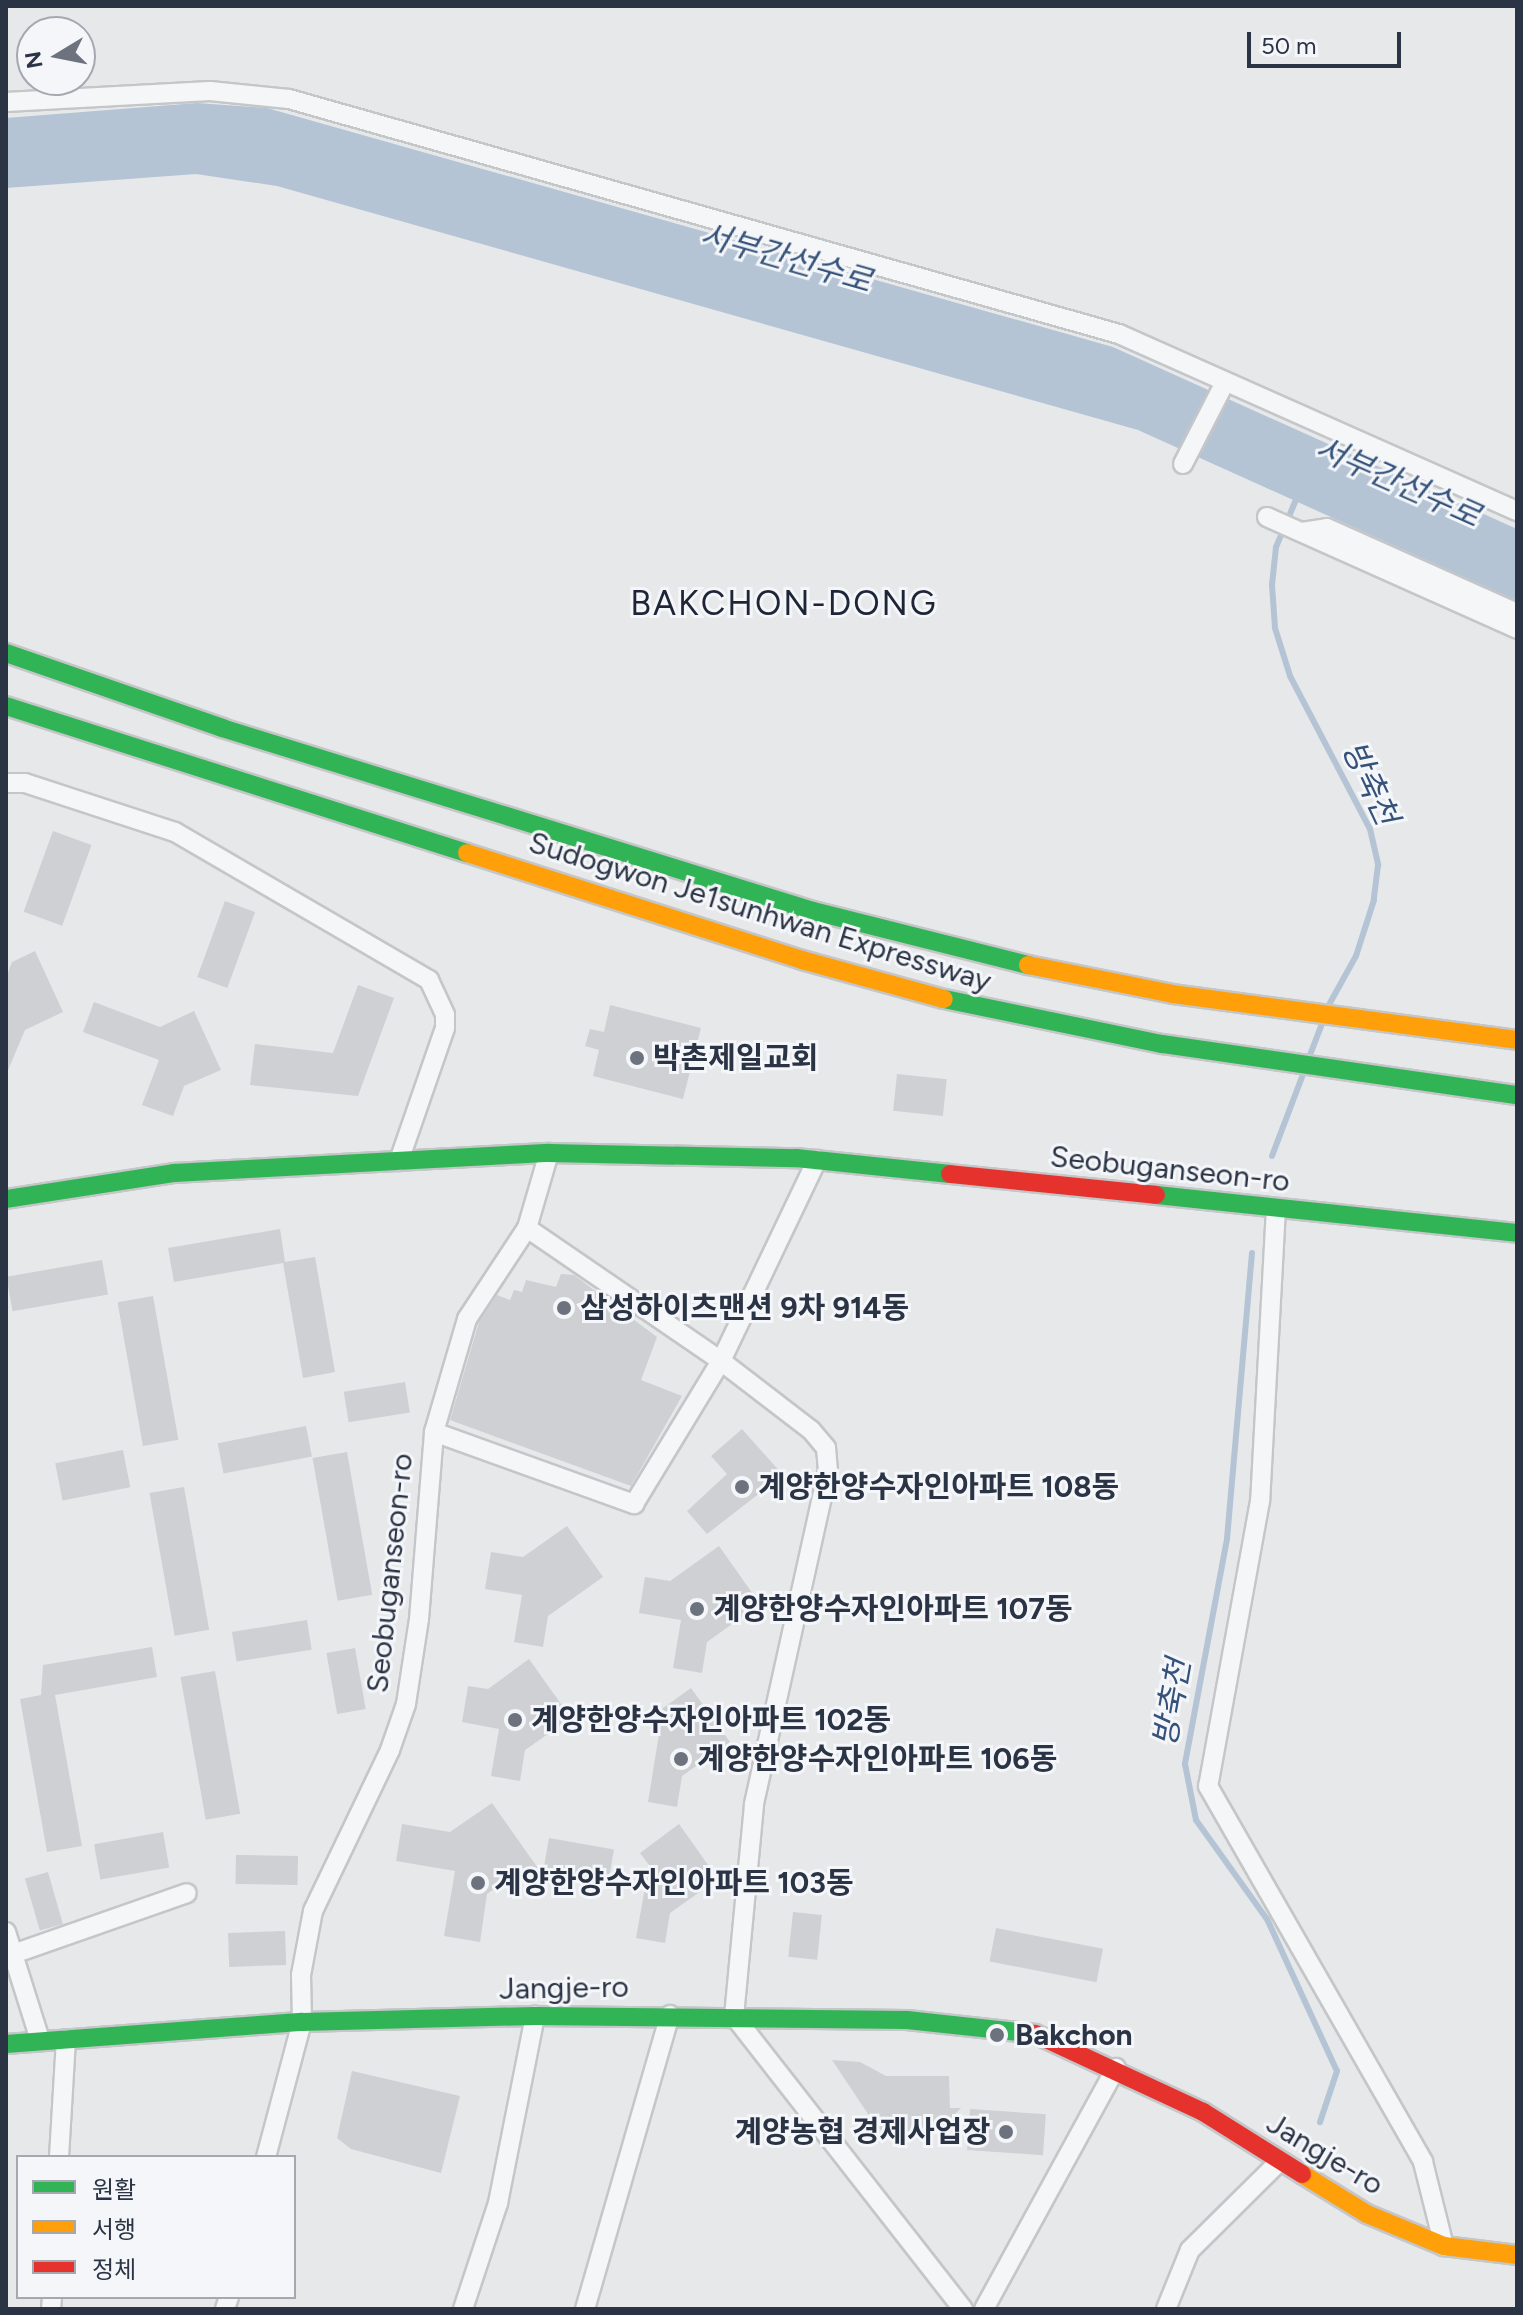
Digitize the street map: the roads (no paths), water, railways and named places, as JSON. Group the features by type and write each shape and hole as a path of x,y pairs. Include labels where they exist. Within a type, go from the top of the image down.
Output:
{"main road":[{"name":"Sudogwon Je1sunhwan Expressway","path":"6,653 222,728 813,911 993,958 1158,991 1517,1040"},
{"name":"Sudogwon Je1sunhwan Expressway","path":"6,706 802,960 997,1012 1162,1044 1436,1087 1517,1095"},
{"name":"Seobuganseon-ro","path":"6,1199 174,1173 549,1153 817,1160 1517,1233"},
{"name":"Jangje-ro","path":"6,2044 302,2022 535,2016 734,2016 1001,2027 1037,2035 1116,2068 1203,2112 1367,2214 1444,2246 1517,2255"}],"street":[{"path":"6,102 210,91 289,99 1119,334 1517,511"},
{"path":"1183,464 1221,390"},
{"path":"1267,517 1517,629"},
{"path":"1302,532 1327,528 1517,613"},
{"path":"6,783 25,783 175,832 429,980 445,1015 445,1028 399,1161"},
{"name":"Seobuganseon-ro","path":"267,2155 302,2022 301,1975 313,1911 390,1750 406,1704 419,1619 434,1432 467,1319 527,1228 549,1153"},
{"path":"434,1432 634,1504 721,1361 817,1160"},
{"path":"1276,1208 1260,1501 1208,1786 1358,2058 1423,2162 1444,2246"},
{"path":"527,1228 721,1361 811,1430 826,1448 828,1470 754,1805 734,2016 963,2309"},
{"path":"13,1954 187,1893"},
{"path":"6,1932 40,2040"},
{"path":"585,2309 670,2015"},
{"path":"463,2309 498,2203 535,2016"},
{"path":"59,2155 66,2039"},
{"path":"984,2309 1116,2068"},
{"path":"1166,2309 1190,2250 1280,2161"}],"water":[{"name":"서부간선수로","path":"197,103 267,108 1113,347 1517,529 1517,601 1138,430 277,186 196,174 6,188 6,118"}],"waterway":[{"name":"방축천","path":"1298,495 1276,547 1272,585 1275,628 1290,676 1370,829 1378,865 1374,900 1356,956 1330,1003"},
{"name":"방축천","path":"1310,1055 1322,1024"},
{"name":"방축천","path":"1272,1156 1302,1077"},
{"name":"방축천","path":"1252,1253 1227,1539 1185,1764 1196,1820 1267,1919 1337,2071 1320,2122"}],"place":[{"name":"박촌제일교회","path":"637,1058"},
{"name":"삼성하이츠맨션 9차 914동","path":"564,1308"},
{"name":"계양한양수자인아파트 108동","path":"742,1487"},
{"name":"계양한양수자인아파트 107동","path":"697,1609"},
{"name":"계양한양수자인아파트 102동","path":"515,1720"},
{"name":"계양한양수자인아파트 106동","path":"681,1759"},
{"name":"계양한양수자인아파트 103동","path":"478,1883"},
{"name":"Bakchon","path":"997,2035"},
{"name":"계양농협 경제사업장","path":"1006,2132"}],"district":[{"name":"BAKCHON-DONG","path":"784,604"}]}
